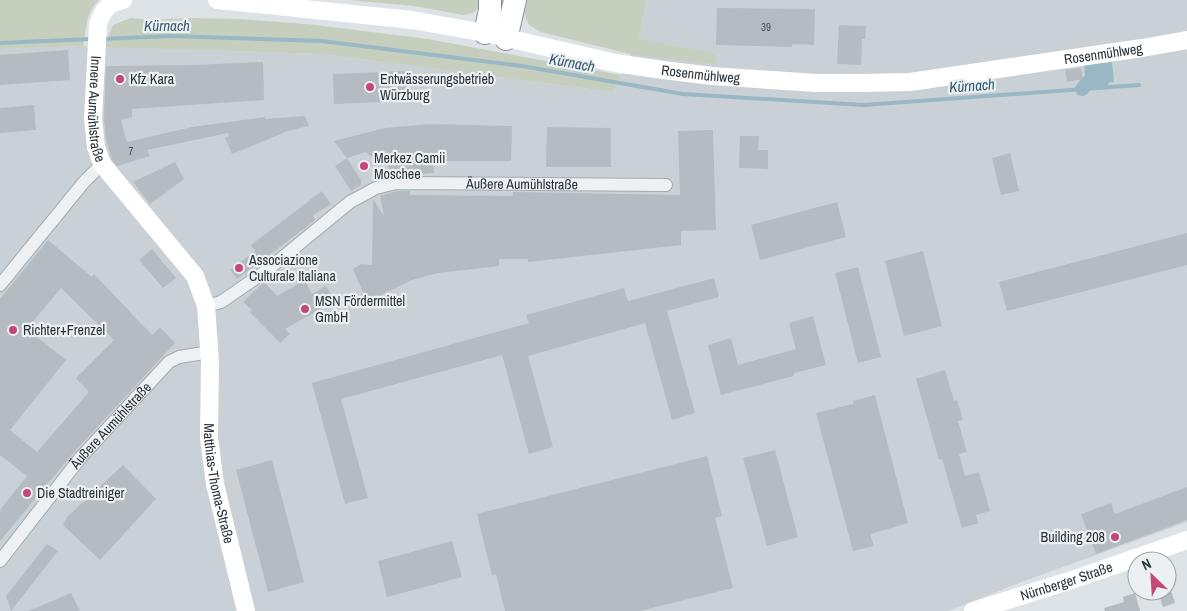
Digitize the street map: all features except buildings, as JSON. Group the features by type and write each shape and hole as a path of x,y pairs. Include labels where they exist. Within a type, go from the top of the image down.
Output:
{"highway":[{"path":"490,0 495,36"},
{"path":"495,36 516,0"}],"street":[{"name":"Innere Aumühlstraße","path":"0,285 84,182 102,164 96,147 93,118 98,24 102,12 113,2 123,0"},
{"name":"Rosenmühlweg","path":"220,0 412,20 495,36 615,63 663,70 816,82 910,82 1187,40"},
{"path":"102,164 195,276 206,306 210,352"},
{"name":"Äußere Aumühlstraße","path":"206,306 221,302 266,271 350,202 376,188 396,183 666,185"},
{"name":"Äußere Aumühlstraße","path":"0,561 81,457 169,362 179,357 210,352"},
{"name":"Matthias-Thoma-Straße","path":"210,352 209,438 215,484 246,611"},
{"name":"Nürnberger Straße","path":"973,611 1075,579 1187,540"}],"shaded area":[{"path":"646,0 1187,0 1187,522 948,611 0,611 0,49 83,46 323,54 612,92 639,39"}],"green space":[{"path":"0,0 99,0 89,15 83,46 0,49"},
{"path":"349,0 482,0 473,13 463,15 414,6"},
{"path":"522,0 646,0 639,39 715,54 716,64 634,55 541,32 529,25 524,13 521,12"},
{"path":"131,18 150,20 238,19 307,24 428,39 621,75 612,92 323,54 104,47 113,25"}],"water":[{"path":"1112,62 1114,82 1086,85 1084,65"}],"waterway":[{"name":"Kürnach","path":"102,39 170,36 322,41 522,66 683,94 864,105 1139,85"},
{"name":"Kürnach","path":"0,43 92,39"},
{"path":"1082,89 1088,82 1102,81"}],"place":[{"name":"Kfz Kara","path":"120,79"},
{"name":"Entwässerungsbetrieb Würzburg","path":"370,87"},
{"name":"Merkez Camii Moschee","path":"364,166"},
{"name":"Associazione Culturale Italiana","path":"239,268"},
{"name":"MSN Fördermittel GmbH","path":"305,309"},
{"name":"Richter+Frenzel","path":"13,330"},
{"name":"Die Stadtreiniger","path":"27,493"},
{"name":"Building 208","path":"1115,537"}]}
